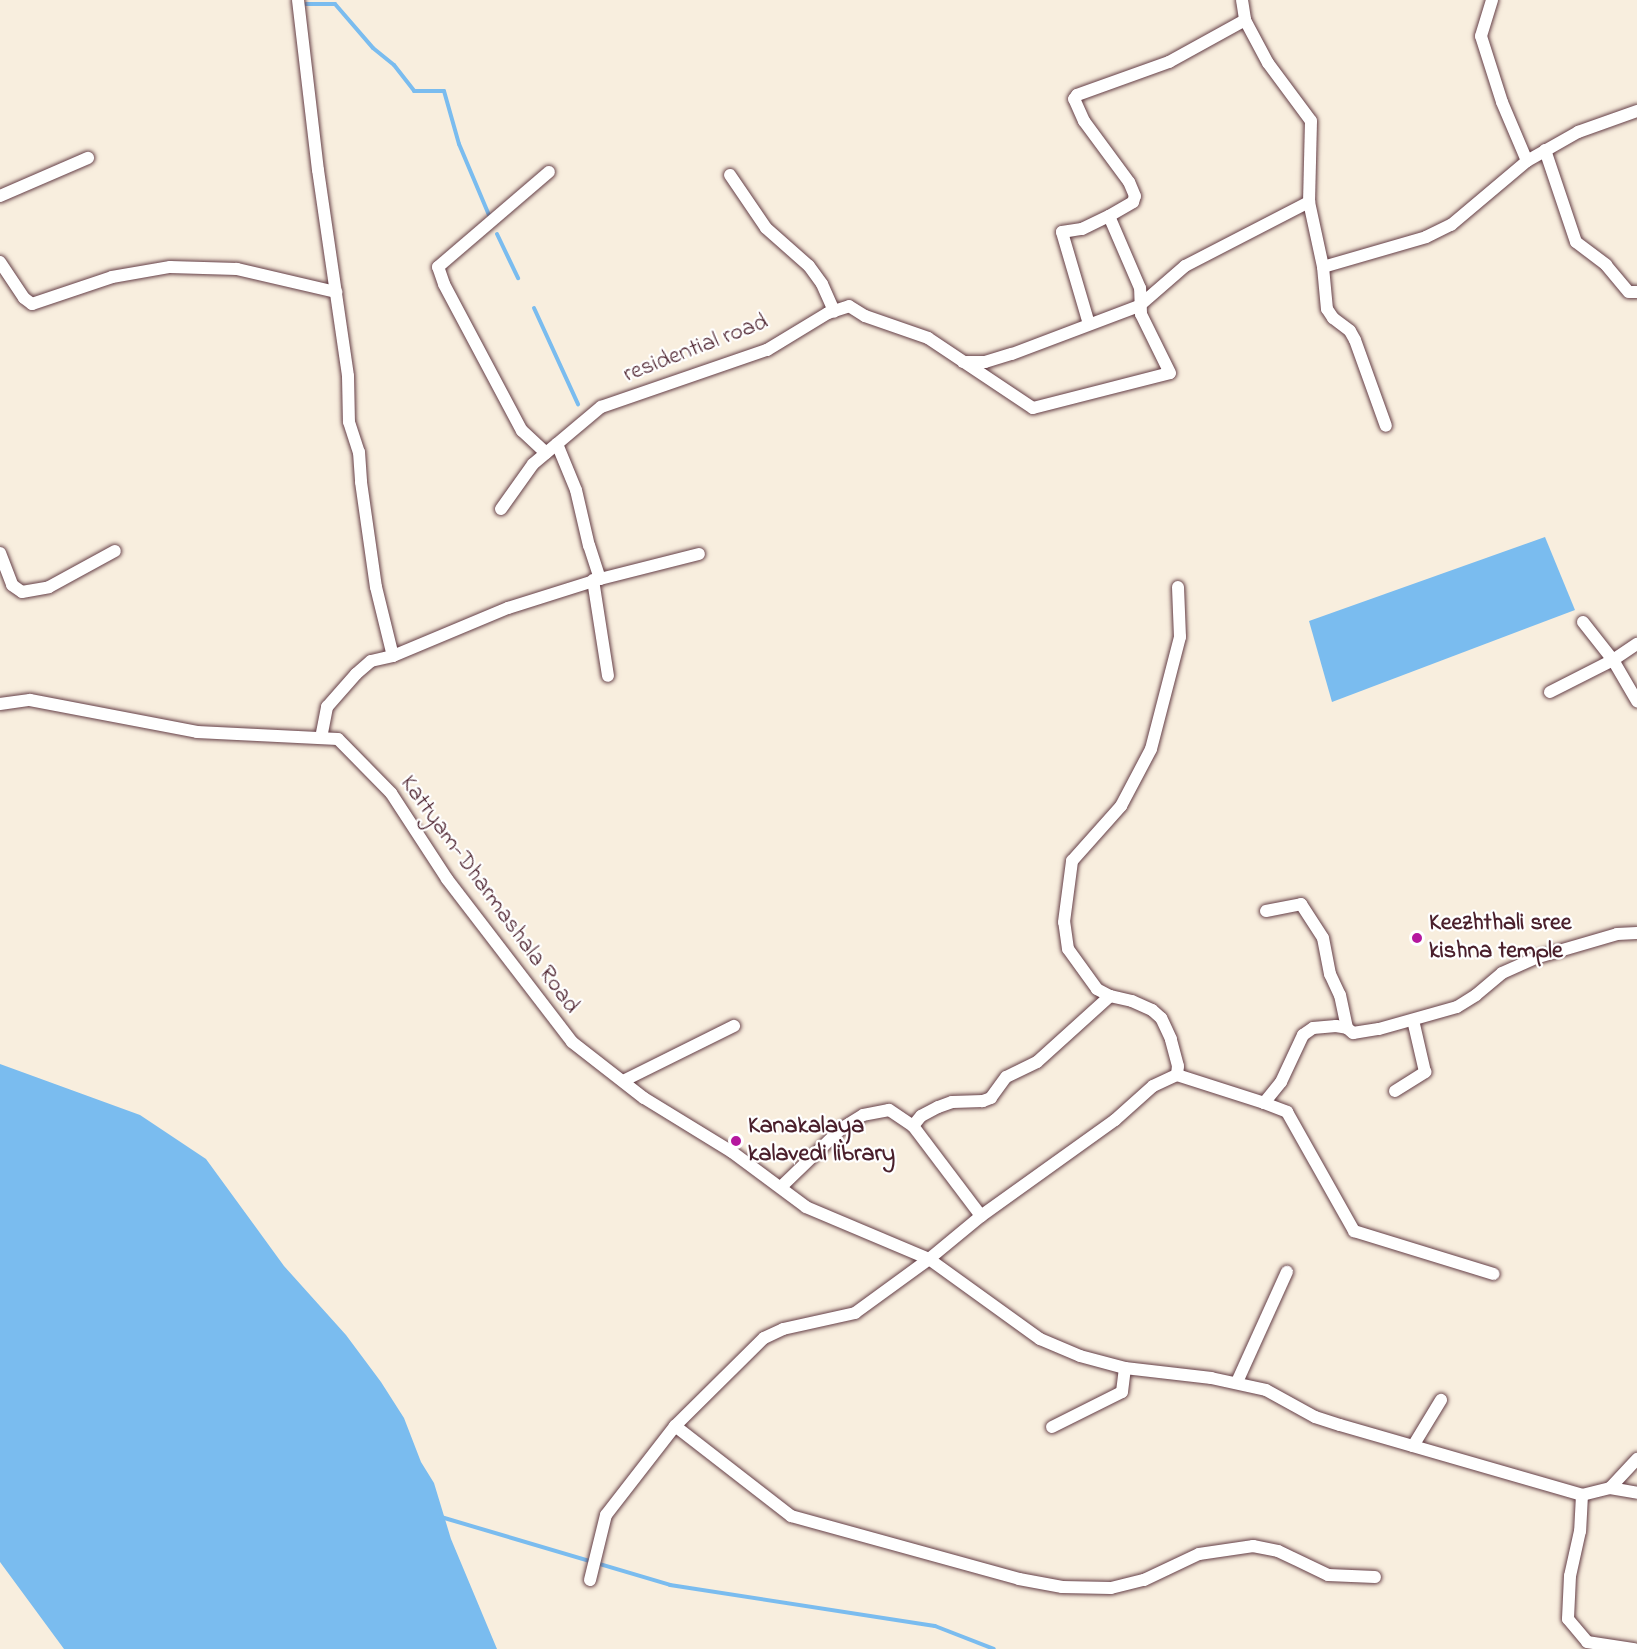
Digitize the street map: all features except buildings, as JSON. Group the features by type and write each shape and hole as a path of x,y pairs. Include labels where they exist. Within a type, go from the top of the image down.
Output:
{"street":[{"path":"298,0 318,170 348,376 349,422 359,453 376,587 393,656"},
{"path":"1242,0 1245,20 1268,63 1311,121 1309,202 1323,267 1327,309 1333,318 1350,331 1355,340 1386,426"},
{"path":"1492,0 1481,36 1502,102 1527,161"},
{"path":"1089,324 1062,232 1082,229 1109,216 1134,201 1135,196 1129,182 1084,121 1074,99 1077,95 1169,62 1245,20"},
{"path":"1323,267 1438,233 1451,225 1527,161 1578,132 1637,111"},
{"path":"1545,150 1576,242 1606,265 1629,292 1637,292"},
{"path":"0,196 88,158"},
{"path":"546,453 522,431 444,284 438,267 549,172"},
{"path":"730,175 766,228 809,266 822,284 834,311 849,306 865,316 928,338 1033,408 1170,373 1145,324 1139,306 1140,288 1109,216"},
{"path":"963,362 997,359 1139,306 1185,266 1309,202"},
{"path":"0,262 24,298 32,304 112,277 170,267 237,269 336,292"},
{"name":"residential road","path":"501,509 533,464 602,407 758,353 834,311"},
{"path":"556,444 576,490 589,546 596,580 608,676"},
{"path":"0,553 12,585 22,591 49,587 115,551"},
{"path":"321,738 327,707 371,661 393,656 483,617 596,580 699,554"},
{"path":"1177,1075 1176,1056 1161,1018 1143,1005 1110,996 1097,989 1068,949 1064,922 1072,861 1121,806 1151,749 1180,638 1178,587"},
{"path":"1583,622 1613,660 1637,701"},
{"path":"1550,692 1613,660 1637,644"},
{"name":"Kattyam-Dharmashala Road","path":"0,704 30,700 197,732 338,739 391,793 447,879 572,1042 644,1098 732,1152 806,1207 929,1260 1040,1339 1080,1356 1125,1368 1238,1382 1266,1390 1315,1417 1582,1495"},
{"path":"1266,911 1301,904 1323,938 1330,974 1340,995 1347,1028"},
{"path":"1264,1103 1281,1082 1303,1035 1313,1028 1336,1026 1347,1028 1353,1033 1360,1033 1413,1020 1457,1007 1476,995 1502,973 1534,958 1617,934 1637,933"},
{"path":"914,1126 921,1116 938,1107 952,1102 983,1101 991,1098 1006,1077 1037,1062 1110,996"},
{"path":"1395,1091 1425,1072 1413,1020"},
{"path":"623,1081 734,1026"},
{"path":"591,1575 606,1515 675,1426 764,1338 783,1329 855,1313 929,1260 981,1215 1115,1120 1154,1086 1177,1075 1287,1112 1354,1232 1494,1274"},
{"path":"781,1187 841,1129 863,1115 889,1110 914,1126 981,1215"},
{"path":"1238,1382 1287,1272"},
{"path":"1052,1427 1122,1392 1125,1368"},
{"path":"1413,1446 1441,1400"},
{"path":"675,1426 791,1516 1018,1579 1062,1587 1111,1588 1144,1580 1199,1554 1253,1546 1278,1551 1328,1575 1375,1577"},
{"path":"1610,1488 1637,1459"},
{"path":"1634,1649 1587,1642 1568,1618 1570,1575 1580,1531 1582,1495 1610,1488 1637,1493"}],"water":[{"path":"1545,537 1575,610 1332,702 1309,621"},
{"path":"0,1064 140,1115 206,1159 284,1266 346,1335 404,1418 421,1462 434,1483 451,1539 497,1649 64,1649 0,1562"}],"waterway":[{"path":"306,4 335,4 373,48 394,65 414,91 444,91 459,144 489,215"},
{"path":"497,234 518,278"},
{"path":"534,308 578,404"},
{"path":"441,1517 670,1585 935,1626 994,1649"}],"place":[{"name":"Keezhthali sree kishna temple","path":"1417,938"},
{"name":"Kanakalaya kalavedi library","path":"736,1141"}]}
